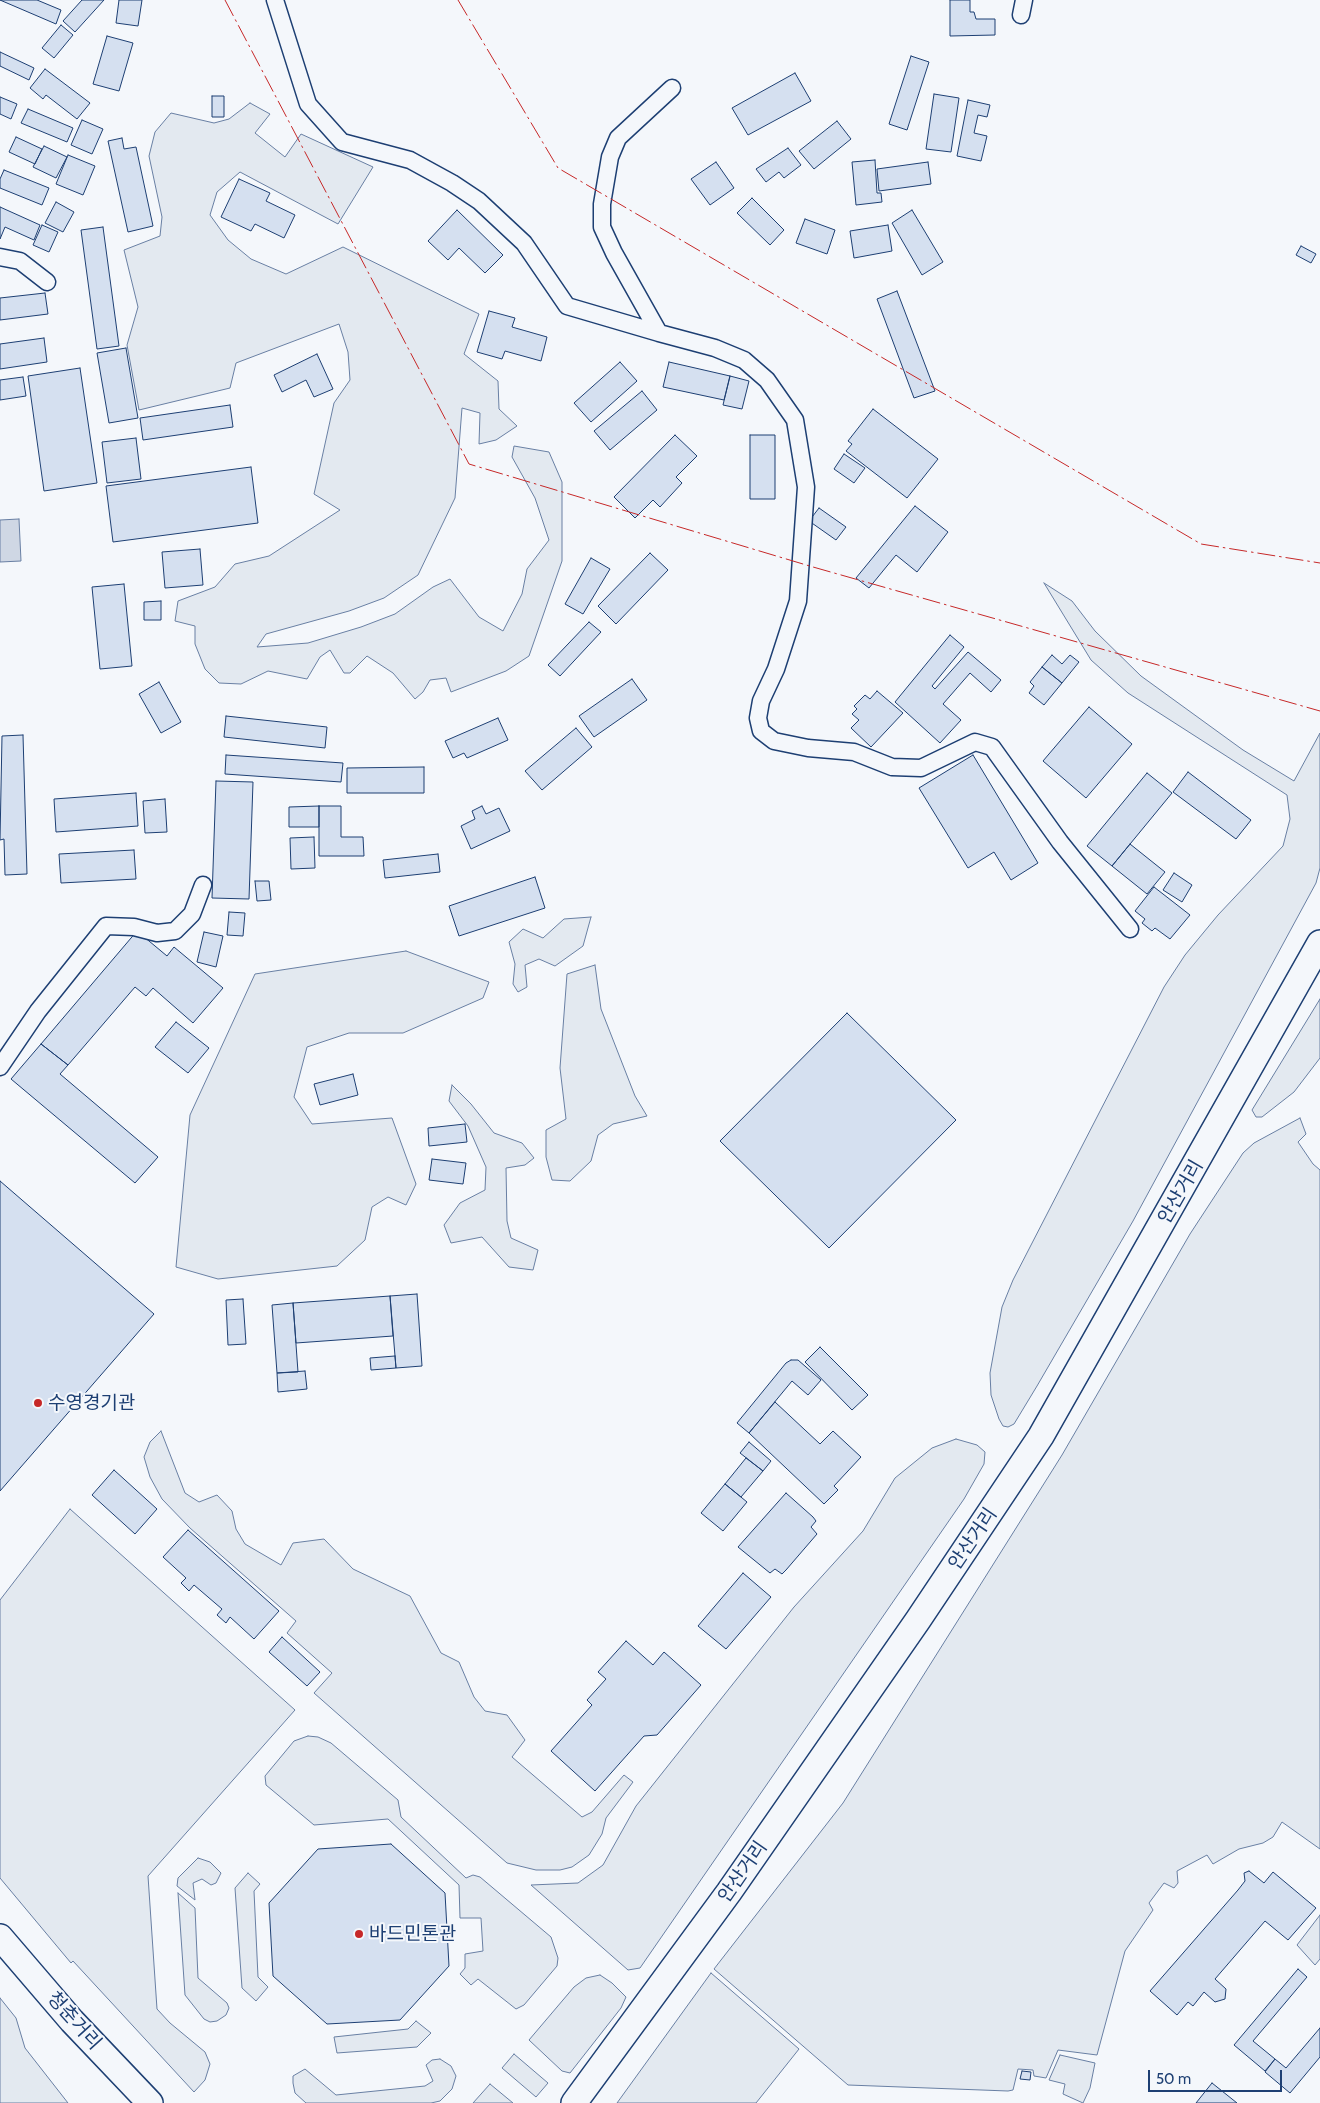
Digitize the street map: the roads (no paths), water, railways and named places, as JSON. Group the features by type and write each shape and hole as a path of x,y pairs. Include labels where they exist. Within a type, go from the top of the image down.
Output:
{"main road":[{"name":"안산거리","path":"574,2103 729,1892 918,1620 1042,1436 1320,943"},
{"name":"청춘거리","path":"0,1937 72,2021 150,2103"}],"street":[{"path":"275,0 308,104 342,142 410,160 452,183 479,201 524,243 567,306 715,348 744,360 767,380 795,420 806,487 798,601 779,662 761,701 758,718 761,731 774,741 808,748 854,752 892,767 921,768 976,742 992,747 1060,842 1130,929"},
{"path":"659,332 614,253 602,227 602,204 610,157 618,138 672,88"},
{"path":"0,257 20,261 47,282"},
{"path":"0,1067 38,1011 106,926 134,927 157,933 175,931 192,914 203,885"}],"place":[{"name":"수영경기관","path":"38,1403"},
{"name":"바드민톤관","path":"359,1934"}]}
